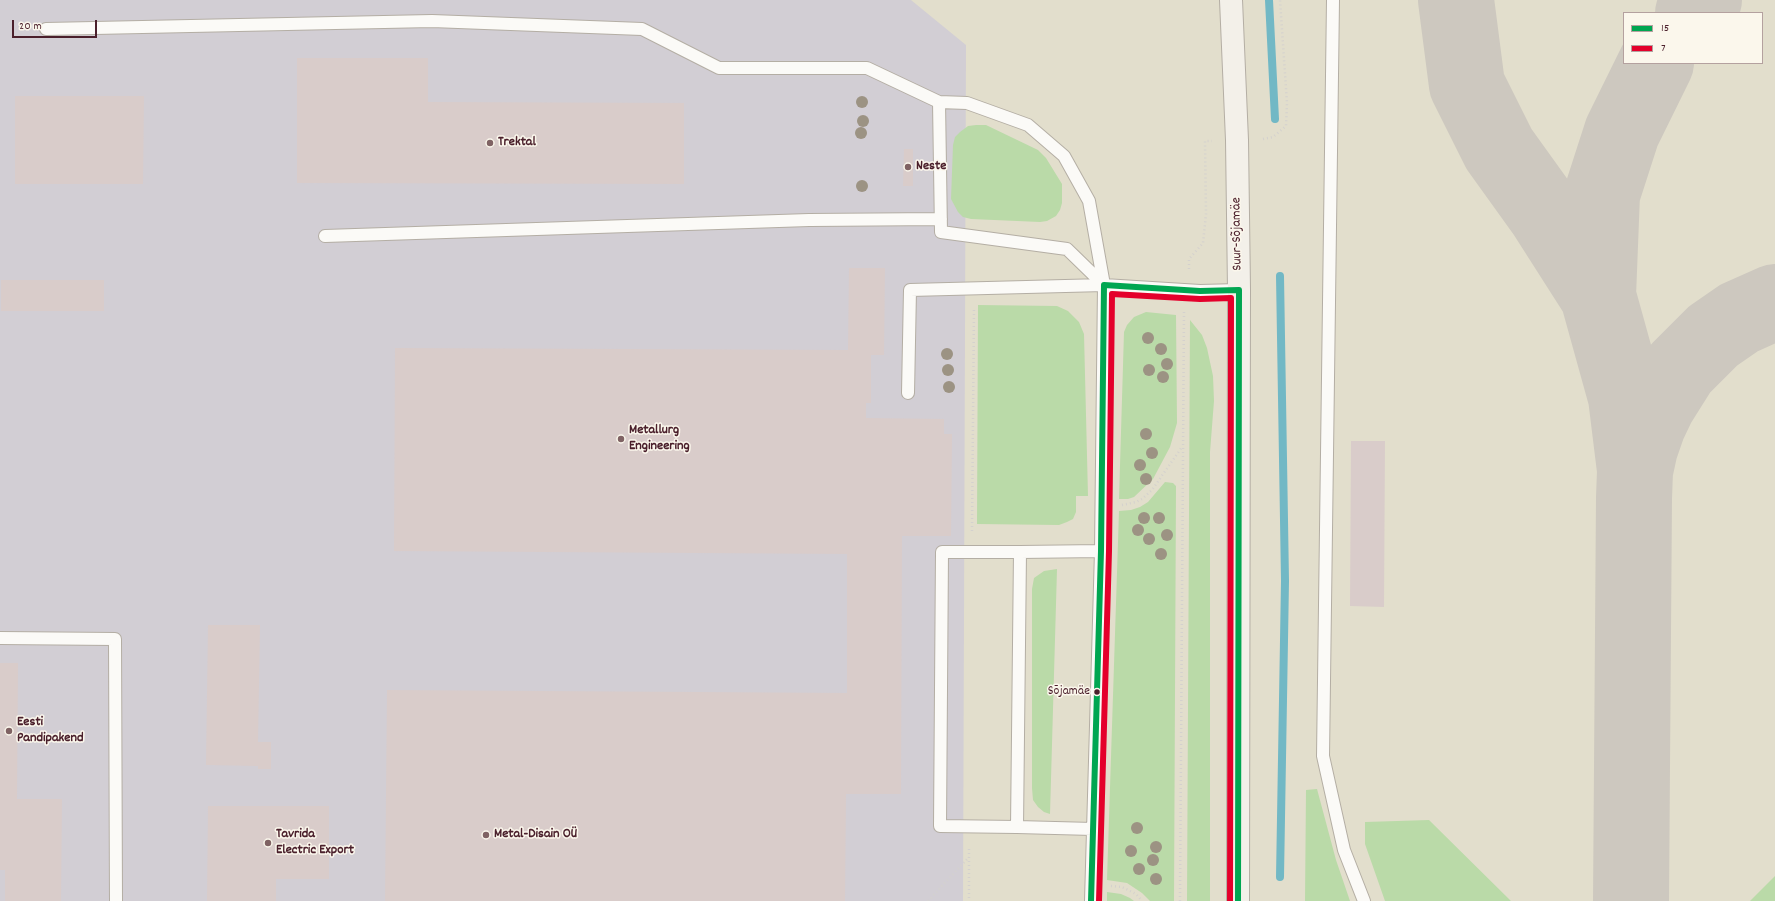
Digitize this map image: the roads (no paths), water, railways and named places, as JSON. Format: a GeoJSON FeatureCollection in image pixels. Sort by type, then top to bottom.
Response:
{"type":"FeatureCollection","features":[{"type":"Feature","properties":{"kind":"main road","name":"Suur-Sõjamäe"},"geometry":{"type":"LineString","coordinates":[[1231,0],[1237,140],[1239,290],[1238,901]]}},
{"type":"Feature","properties":{"kind":"lane"},"geometry":{"type":"LineString","coordinates":[[1333,0],[1323,756],[1344,850],[1364,901]]}},
{"type":"Feature","properties":{"kind":"lane"},"geometry":{"type":"LineString","coordinates":[[46,29],[432,21],[642,29],[719,68],[868,68],[939,102],[967,103],[1028,125],[1064,156],[1089,201],[1104,285],[1102,504],[1091,901]]}},
{"type":"Feature","properties":{"kind":"lane"},"geometry":{"type":"LineString","coordinates":[[939,102],[941,232],[1066,250],[1104,285]]}},
{"type":"Feature","properties":{"kind":"lane"},"geometry":{"type":"LineString","coordinates":[[325,236],[809,220],[941,219]]}},
{"type":"Feature","properties":{"kind":"lane"},"geometry":{"type":"LineString","coordinates":[[908,393],[910,290],[1104,285],[1187,290],[1239,290]]}},
{"type":"Feature","properties":{"kind":"lane"},"geometry":{"type":"LineString","coordinates":[[1093,829],[940,826],[942,552],[1101,551]]}},
{"type":"Feature","properties":{"kind":"lane"},"geometry":{"type":"LineString","coordinates":[[1017,827],[1020,552]]}},
{"type":"Feature","properties":{"kind":"lane"},"geometry":{"type":"LineString","coordinates":[[0,638],[115,638],[116,901]]}},
{"type":"Feature","properties":{"kind":"waterway"},"geometry":{"type":"LineString","coordinates":[[1269,0],[1275,119]]}},
{"type":"Feature","properties":{"kind":"waterway"},"geometry":{"type":"LineString","coordinates":[[1280,276],[1285,581],[1280,877]]}},
{"type":"Feature","properties":{"kind":"place","name":"Trektal"},"geometry":{"type":"Point","coordinates":[490,143]}},
{"type":"Feature","properties":{"kind":"place","name":"Neste"},"geometry":{"type":"Point","coordinates":[908,167]}},
{"type":"Feature","properties":{"kind":"place","name":"Metallurg Engineering"},"geometry":{"type":"Point","coordinates":[621,439]}},
{"type":"Feature","properties":{"kind":"place","name":"Sõjamäe"},"geometry":{"type":"Point","coordinates":[1097,692]}},
{"type":"Feature","properties":{"kind":"place","name":"Eesti Pandipakend"},"geometry":{"type":"Point","coordinates":[9,731]}},
{"type":"Feature","properties":{"kind":"place","name":"Metal-Disain OÜ"},"geometry":{"type":"Point","coordinates":[486,835]}},
{"type":"Feature","properties":{"kind":"place","name":"Tavrida Electric Export"},"geometry":{"type":"Point","coordinates":[268,843]}}]}
